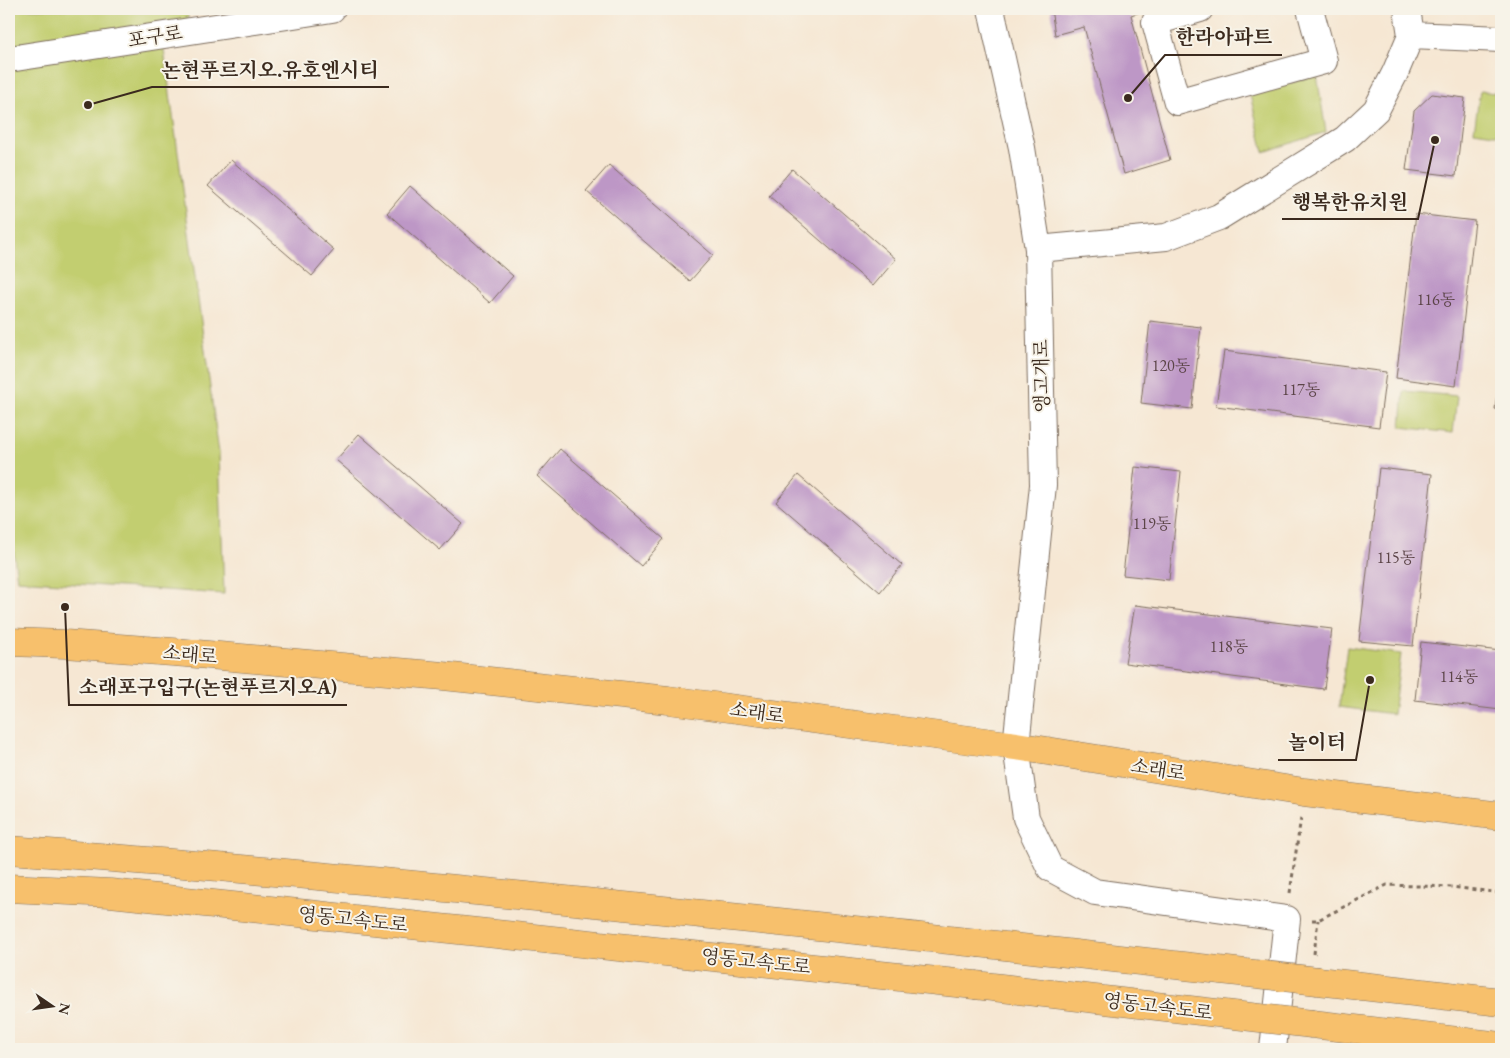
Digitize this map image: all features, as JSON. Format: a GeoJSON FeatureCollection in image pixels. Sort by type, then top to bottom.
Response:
{"type":"FeatureCollection","features":[{"type":"Feature","properties":{"kind":"main road","name":"소래로"},"geometry":{"type":"LineString","coordinates":[[9,642],[177,652],[443,676],[668,700],[1016,746],[1304,792],[1501,816]]}},
{"type":"Feature","properties":{"kind":"main road","name":"영동고속도로"},"geometry":{"type":"LineString","coordinates":[[9,850],[465,889],[978,943],[1501,1002]]}},
{"type":"Feature","properties":{"kind":"main road","name":"영동고속도로"},"geometry":{"type":"LineString","coordinates":[[9,888],[110,893],[975,984],[1501,1046]]}},
{"type":"Feature","properties":{"kind":"street","name":"포구로"},"geometry":{"type":"LineString","coordinates":[[9,59],[332,9]]}},
{"type":"Feature","properties":{"kind":"street","name":"앵고개로"},"geometry":{"type":"LineString","coordinates":[[990,9],[1022,148],[1038,249],[1043,485],[1016,746],[1026,818],[1050,868],[1095,892],[1287,919]]}},
{"type":"Feature","properties":{"kind":"street"},"geometry":{"type":"LineString","coordinates":[[1200,9],[1155,22],[1177,102],[1324,61],[1310,9]]}},
{"type":"Feature","properties":{"kind":"street"},"geometry":{"type":"LineString","coordinates":[[1038,249],[1166,237],[1219,217],[1345,139],[1376,110],[1395,73],[1411,35],[1407,9]]}},
{"type":"Feature","properties":{"kind":"street"},"geometry":{"type":"LineString","coordinates":[[1411,35],[1501,39]]}},
{"type":"Feature","properties":{"kind":"street"},"geometry":{"type":"LineString","coordinates":[[1273,1049],[1287,919]]}},
{"type":"Feature","properties":{"kind":"path"},"geometry":{"type":"LineString","coordinates":[[1287,919],[1304,792]]}},
{"type":"Feature","properties":{"kind":"path"},"geometry":{"type":"LineString","coordinates":[[1318,920],[1386,885],[1452,887],[1501,893]]}},
{"type":"Feature","properties":{"kind":"green space"},"geometry":{"type":"Polygon","coordinates":[[[9,9],[187,9],[190,31],[162,35],[219,453],[224,594],[17,580],[9,513],[9,9]]]}},
{"type":"Feature","properties":{"kind":"green space"},"geometry":{"type":"Polygon","coordinates":[[[1317,75],[1326,132],[1264,152],[1250,95],[1317,75]]]}},
{"type":"Feature","properties":{"kind":"green space"},"geometry":{"type":"Polygon","coordinates":[[[1480,91],[1501,94],[1501,135],[1474,131],[1480,91]]]}},
{"type":"Feature","properties":{"kind":"green space"},"geometry":{"type":"Polygon","coordinates":[[[1404,391],[1457,396],[1453,433],[1401,427],[1404,391]]]}},
{"type":"Feature","properties":{"kind":"green space"},"geometry":{"type":"Polygon","coordinates":[[[1347,647],[1401,654],[1393,714],[1339,707],[1347,647]]]}},
{"type":"Feature","properties":{"kind":"building"},"geometry":{"type":"Polygon","coordinates":[[[1051,9],[1150,9],[1131,15],[1170,160],[1124,174],[1084,27],[1055,35],[1051,9]]]}},
{"type":"Feature","properties":{"kind":"building"},"geometry":{"type":"Polygon","coordinates":[[[1432,94],[1465,98],[1456,176],[1406,170],[1414,111],[1432,94]]]}},
{"type":"Feature","properties":{"kind":"building"},"geometry":{"type":"Polygon","coordinates":[[[231,160],[334,250],[312,276],[208,186],[231,160]]]}},
{"type":"Feature","properties":{"kind":"building"},"geometry":{"type":"Polygon","coordinates":[[[609,165],[713,255],[690,281],[586,191],[609,165]]]}},
{"type":"Feature","properties":{"kind":"building"},"geometry":{"type":"Polygon","coordinates":[[[792,169],[896,259],[873,286],[769,196],[792,169]]]}},
{"type":"Feature","properties":{"kind":"building"},"geometry":{"type":"Polygon","coordinates":[[[410,186],[513,276],[490,303],[387,213],[410,186]]]}},
{"type":"Feature","properties":{"kind":"building"},"geometry":{"type":"Polygon","coordinates":[[[1416,214],[1475,221],[1456,386],[1396,378],[1416,214]]]}},
{"type":"Feature","properties":{"kind":"building"},"geometry":{"type":"Polygon","coordinates":[[[1150,321],[1201,327],[1192,409],[1141,403],[1150,321]]]}},
{"type":"Feature","properties":{"kind":"building"},"geometry":{"type":"Polygon","coordinates":[[[1224,351],[1386,372],[1379,427],[1216,406],[1224,351]]]}},
{"type":"Feature","properties":{"kind":"building"},"geometry":{"type":"Polygon","coordinates":[[[1499,377],[1501,378],[1501,410],[1495,409],[1499,377]]]}},
{"type":"Feature","properties":{"kind":"building"},"geometry":{"type":"Polygon","coordinates":[[[359,434],[463,524],[440,550],[336,460],[359,434]]]}},
{"type":"Feature","properties":{"kind":"building"},"geometry":{"type":"Polygon","coordinates":[[[560,449],[664,539],[641,566],[537,476],[560,449]]]}},
{"type":"Feature","properties":{"kind":"building"},"geometry":{"type":"Polygon","coordinates":[[[1135,467],[1181,472],[1169,580],[1123,575],[1135,467]]]}},
{"type":"Feature","properties":{"kind":"building"},"geometry":{"type":"Polygon","coordinates":[[[1379,468],[1432,474],[1413,646],[1359,641],[1379,468]]]}},
{"type":"Feature","properties":{"kind":"building"},"geometry":{"type":"Polygon","coordinates":[[[798,475],[902,565],[880,592],[776,502],[798,475]]]}},
{"type":"Feature","properties":{"kind":"building"},"geometry":{"type":"Polygon","coordinates":[[[1135,605],[1332,629],[1324,689],[1125,663],[1135,605]]]}},
{"type":"Feature","properties":{"kind":"building"},"geometry":{"type":"Polygon","coordinates":[[[1421,642],[1501,651],[1501,710],[1415,700],[1421,642]]]}},
{"type":"Feature","properties":{"kind":"place","name":"한라아파트"},"geometry":{"type":"Point","coordinates":[1128,98]}},
{"type":"Feature","properties":{"kind":"place","name":"논현푸르지오.유호엔시티"},"geometry":{"type":"Point","coordinates":[88,105]}},
{"type":"Feature","properties":{"kind":"place","name":"행복한유치원"},"geometry":{"type":"Point","coordinates":[1435,140]}},
{"type":"Feature","properties":{"kind":"place","name":"소래포구입구(논현푸르지오A)"},"geometry":{"type":"Point","coordinates":[65,607]}},
{"type":"Feature","properties":{"kind":"place","name":"놀이터"},"geometry":{"type":"Point","coordinates":[1370,680]}}]}
